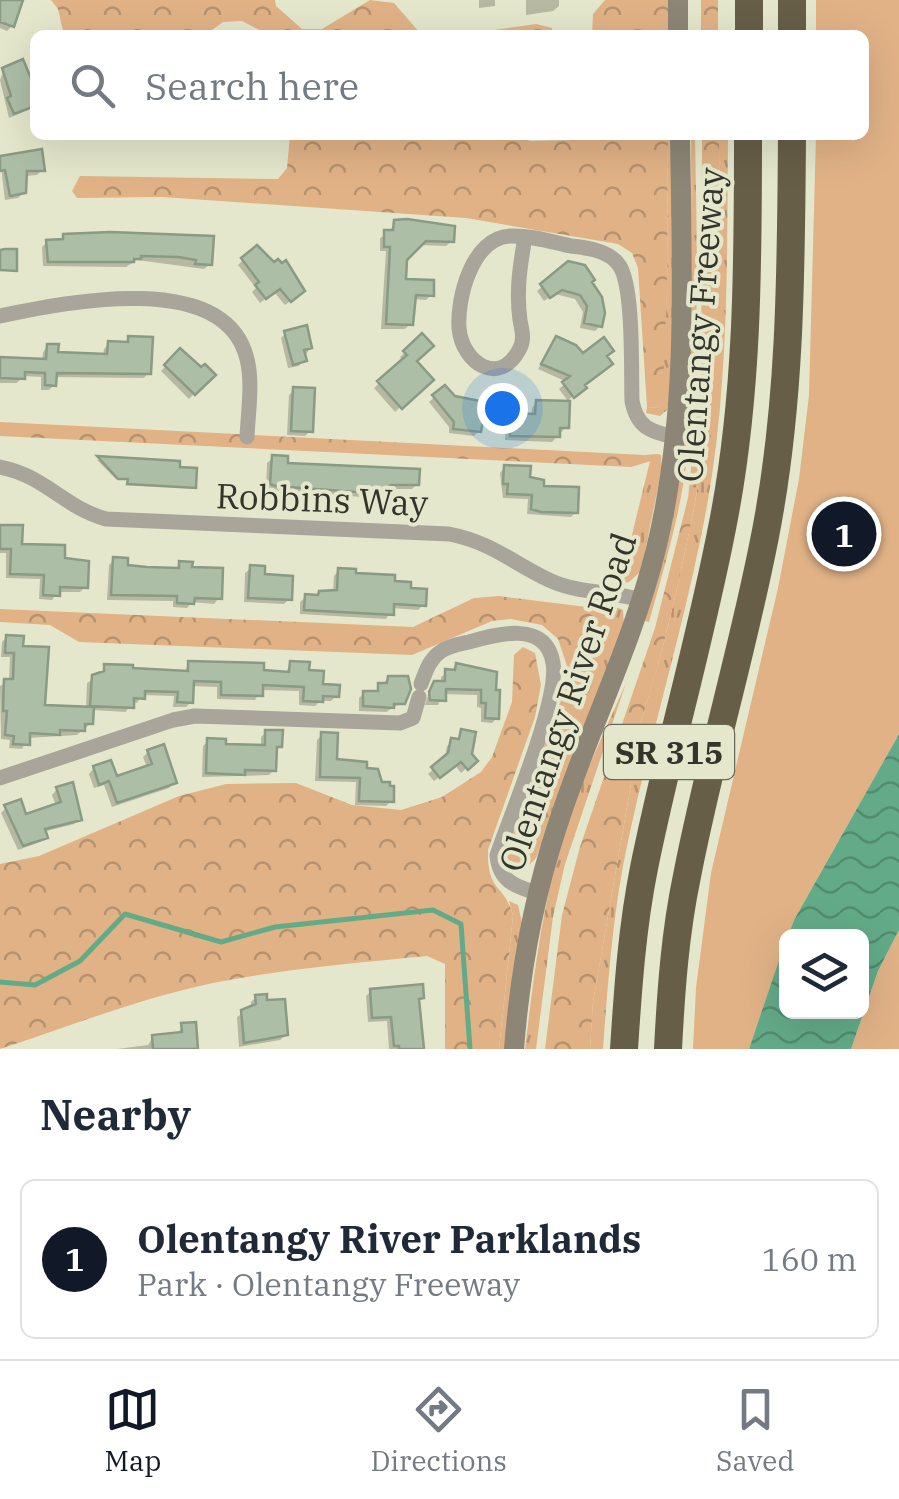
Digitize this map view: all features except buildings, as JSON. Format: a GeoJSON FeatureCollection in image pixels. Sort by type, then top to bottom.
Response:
{"type":"FeatureCollection","features":[{"type":"Feature","properties":{"kind":"highway"},"geometry":{"type":"LineString","coordinates":[[749,0],[749,30]]}},
{"type":"Feature","properties":{"kind":"highway"},"geometry":{"type":"LineString","coordinates":[[792,0],[792,30]]}},
{"type":"Feature","properties":{"kind":"highway","name":"Olentangy Freeway"},"geometry":{"type":"LineString","coordinates":[[624,1049],[629,964],[643,872],[722,527],[739,416],[747,283],[748,140]]}},
{"type":"Feature","properties":{"kind":"highway","name":"SR 315"},"geometry":{"type":"LineString","coordinates":[[668,1049],[672,969],[686,880],[765,535],[782,420],[790,284],[792,140]]}},
{"type":"Feature","properties":{"kind":"main road"},"geometry":{"type":"LineString","coordinates":[[678,0],[678,30]]}},
{"type":"Feature","properties":{"kind":"main road","name":"Olentangy River Road"},"geometry":{"type":"LineString","coordinates":[[514,1049],[536,893],[558,823],[623,657],[656,546],[675,436],[682,319],[680,140]]}},
{"type":"Feature","properties":{"kind":"street"},"geometry":{"type":"LineString","coordinates":[[525,237],[516,297],[522,343],[507,364],[494,368],[469,359],[461,341],[461,298],[491,243],[510,236],[525,237],[608,255],[617,262],[627,293],[634,410],[651,432],[675,436]]}},
{"type":"Feature","properties":{"kind":"street"},"geometry":{"type":"LineString","coordinates":[[0,316],[86,300],[147,298],[176,303],[216,318],[241,342],[248,361],[248,437]]}},
{"type":"Feature","properties":{"kind":"street","name":"Robbins Way"},"geometry":{"type":"LineString","coordinates":[[0,467],[44,482],[86,513],[106,519],[449,534],[472,538],[500,550],[550,580],[572,588],[642,600]]}},
{"type":"Feature","properties":{"kind":"street"},"geometry":{"type":"LineString","coordinates":[[0,778],[195,716],[400,724],[413,718],[428,663],[443,649],[504,633],[526,634],[545,646],[551,655],[552,689],[517,807],[496,855],[504,878],[513,886],[536,893]]}},
{"type":"Feature","properties":{"kind":"green space"},"geometry":{"type":"Polygon","coordinates":[[[51,0],[275,0],[276,6],[302,29],[322,29],[370,0],[394,3],[417,30],[259,30],[242,21],[223,22],[212,30],[63,30],[58,9],[51,0]]]}},
{"type":"Feature","properties":{"kind":"green space"},"geometry":{"type":"Polygon","coordinates":[[[605,0],[669,0],[668,30],[592,30],[593,14],[605,0]]]}},
{"type":"Feature","properties":{"kind":"green space"},"geometry":{"type":"Polygon","coordinates":[[[701,0],[718,0],[718,30],[701,30],[701,0]]]}},
{"type":"Feature","properties":{"kind":"green space"},"geometry":{"type":"Polygon","coordinates":[[[816,0],[899,0],[899,734],[791,929],[779,929],[779,963],[749,1049],[693,1049],[696,988],[711,873],[778,588],[799,479],[809,395],[816,140],[869,140],[869,30],[816,30],[816,0]]]}},
{"type":"Feature","properties":{"kind":"green space"},"geometry":{"type":"Polygon","coordinates":[[[536,24],[552,28],[552,30],[494,30],[536,24]]]}},
{"type":"Feature","properties":{"kind":"green space"},"geometry":{"type":"Polygon","coordinates":[[[290,140],[668,140],[667,294],[659,408],[647,407],[638,268],[632,253],[618,244],[466,218],[162,197],[77,198],[72,191],[80,176],[278,179],[287,168],[290,140]]]}},
{"type":"Feature","properties":{"kind":"green space"},"geometry":{"type":"Polygon","coordinates":[[[668,140],[676,140],[671,384],[667,410],[660,416],[646,413],[647,407],[659,408],[667,294],[668,140]]]}},
{"type":"Feature","properties":{"kind":"green space"},"geometry":{"type":"Polygon","coordinates":[[[691,140],[695,140],[697,264],[689,437],[681,498],[649,622],[645,621],[692,315],[691,140]]]}},
{"type":"Feature","properties":{"kind":"green space"},"geometry":{"type":"Polygon","coordinates":[[[702,140],[719,140],[712,379],[691,523],[635,748],[593,1002],[590,1049],[545,1049],[562,915],[580,847],[655,628],[688,498],[701,372],[702,140]]]}},
{"type":"Feature","properties":{"kind":"green space"},"geometry":{"type":"Polygon","coordinates":[[[719,140],[728,140],[723,368],[714,460],[689,591],[622,871],[603,1049],[590,1049],[593,1002],[635,748],[670,618],[700,475],[712,379],[719,140]]]}},
{"type":"Feature","properties":{"kind":"green space"},"geometry":{"type":"Polygon","coordinates":[[[0,422],[644,455],[651,461],[631,467],[0,436],[0,422]]]}},
{"type":"Feature","properties":{"kind":"green space"},"geometry":{"type":"Polygon","coordinates":[[[658,454],[662,468],[641,571],[629,582],[620,584],[650,461],[644,455],[658,454]]]}},
{"type":"Feature","properties":{"kind":"green space"},"geometry":{"type":"Polygon","coordinates":[[[499,596],[595,608],[611,616],[590,677],[578,685],[570,675],[558,639],[542,625],[511,619],[492,621],[412,655],[79,642],[50,625],[0,622],[0,609],[413,627],[474,598],[499,596]]]}},
{"type":"Feature","properties":{"kind":"green space"},"geometry":{"type":"Polygon","coordinates":[[[614,606],[623,610],[624,625],[536,858],[529,865],[515,868],[508,865],[505,855],[570,675],[578,685],[614,606]]]}},
{"type":"Feature","properties":{"kind":"green space"},"geometry":{"type":"Polygon","coordinates":[[[523,647],[535,653],[541,685],[535,717],[488,850],[493,882],[506,898],[513,916],[499,1049],[445,1049],[445,964],[427,956],[213,983],[132,1004],[0,1049],[0,864],[39,856],[179,796],[226,784],[296,783],[352,805],[401,810],[442,797],[481,772],[492,757],[512,702],[514,655],[523,647]]]}},
{"type":"Feature","properties":{"kind":"green space"},"geometry":{"type":"Polygon","coordinates":[[[626,683],[565,864],[553,917],[536,1049],[525,1049],[542,924],[565,828],[626,683]]]}},
{"type":"Feature","properties":{"kind":"green space"},"geometry":{"type":"Polygon","coordinates":[[[509,901],[518,905],[523,927],[507,1049],[499,1049],[513,916],[509,901]]]}},
{"type":"Feature","properties":{"kind":"green space"},"geometry":{"type":"Polygon","coordinates":[[[899,930],[899,1049],[851,1049],[861,1019],[869,1019],[869,997],[899,930]]]}},
{"type":"Feature","properties":{"kind":"water"},"geometry":{"type":"Polygon","coordinates":[[[899,734],[899,930],[869,997],[869,929],[791,929],[899,734]]]}},
{"type":"Feature","properties":{"kind":"water"},"geometry":{"type":"Polygon","coordinates":[[[779,961],[779,1019],[861,1019],[851,1049],[749,1049],[779,961]]]}},
{"type":"Feature","properties":{"kind":"waterway"},"geometry":{"type":"LineString","coordinates":[[0,982],[35,985],[80,961],[125,914],[221,942],[275,927],[433,910],[461,924],[470,1049]]}},
{"type":"Feature","properties":{"kind":"place","name":"Olentangy River Parklands"},"geometry":{"type":"Point","coordinates":[844,534]}}]}
